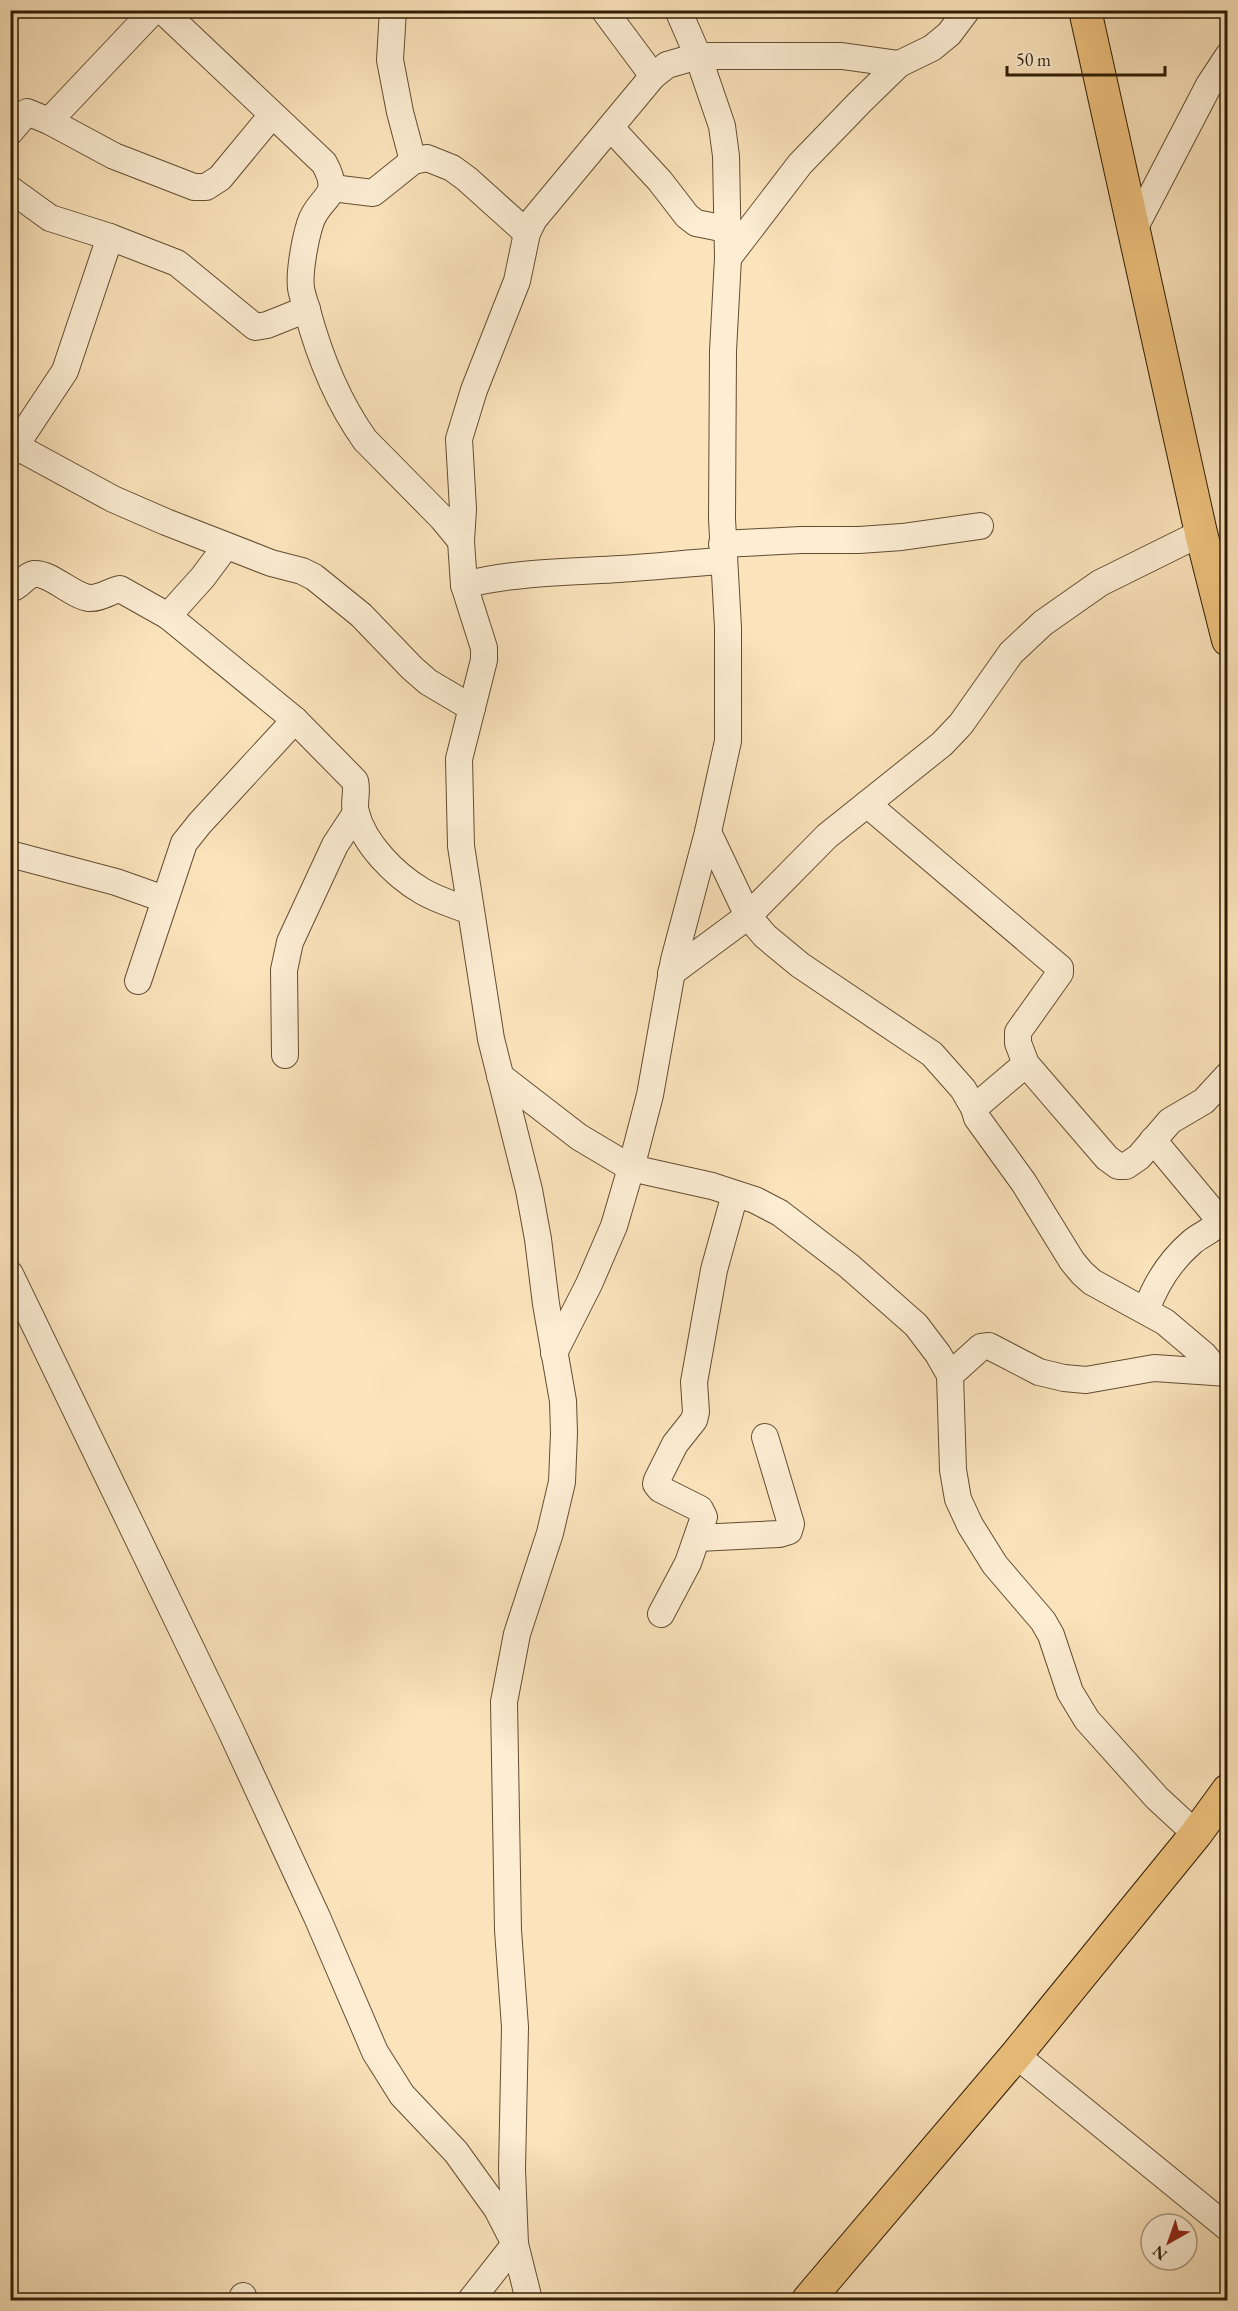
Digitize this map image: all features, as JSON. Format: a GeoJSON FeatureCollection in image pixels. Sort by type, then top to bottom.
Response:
{"type":"FeatureCollection","features":[{"type":"Feature","properties":{"kind":"main road"},"geometry":{"type":"LineString","coordinates":[[1085,10],[1227,640]]}},
{"type":"Feature","properties":{"kind":"main road"},"geometry":{"type":"LineString","coordinates":[[808,2301],[1016,2055],[1196,1834],[1227,1790]]}},
{"type":"Feature","properties":{"kind":"street"},"geometry":{"type":"LineString","coordinates":[[49,121],[154,10]]}},
{"type":"Feature","properties":{"kind":"street"},"geometry":{"type":"LineString","coordinates":[[162,10],[324,163],[331,177],[332,188],[310,224],[301,287],[314,338],[334,384],[365,440],[442,518],[461,541]]}},
{"type":"Feature","properties":{"kind":"street"},"geometry":{"type":"LineString","coordinates":[[393,10],[390,60],[413,161]]}},
{"type":"Feature","properties":{"kind":"street"},"geometry":{"type":"LineString","coordinates":[[604,10],[653,76]]}},
{"type":"Feature","properties":{"kind":"street"},"geometry":{"type":"LineString","coordinates":[[554,1353],[589,1284],[614,1226],[631,1168],[650,1095],[671,974],[708,832],[728,741],[728,628],[722,552],[723,351],[728,258],[726,156],[722,126],[698,56],[678,10]]}},
{"type":"Feature","properties":{"kind":"street"},"geometry":{"type":"LineString","coordinates":[[728,258],[800,164],[899,64],[932,48],[949,34],[967,10]]}},
{"type":"Feature","properties":{"kind":"street"},"geometry":{"type":"LineString","coordinates":[[529,2301],[515,2244],[512,2169],[515,2027],[508,1930],[504,1702],[517,1634],[550,1533],[562,1482],[563,1401],[529,1190],[482,994],[461,846],[459,759],[484,660],[484,648],[464,585],[459,439],[474,390],[517,281],[527,233],[534,219],[653,76],[666,65],[698,56],[842,56],[899,64]]}},
{"type":"Feature","properties":{"kind":"street"},"geometry":{"type":"LineString","coordinates":[[1134,229],[1209,85],[1227,56]]}},
{"type":"Feature","properties":{"kind":"street"},"geometry":{"type":"LineString","coordinates":[[10,132],[27,112],[49,121],[114,156],[194,187],[206,187],[220,178],[272,115]]}},
{"type":"Feature","properties":{"kind":"street"},"geometry":{"type":"LineString","coordinates":[[611,128],[660,181],[687,216],[696,223],[726,228]]}},
{"type":"Feature","properties":{"kind":"street"},"geometry":{"type":"LineString","coordinates":[[332,188],[373,193],[413,161],[427,158],[452,168],[527,233]]}},
{"type":"Feature","properties":{"kind":"street"},"geometry":{"type":"LineString","coordinates":[[10,189],[50,218],[110,237],[177,263],[255,327],[267,325],[307,309]]}},
{"type":"Feature","properties":{"kind":"street"},"geometry":{"type":"LineString","coordinates":[[110,237],[65,371],[12,447],[113,498],[226,546],[314,577],[361,615],[428,682],[472,708]]}},
{"type":"Feature","properties":{"kind":"street"},"geometry":{"type":"LineString","coordinates":[[464,585],[491,578],[540,572],[619,569],[722,552],[902,537],[980,526]]}},
{"type":"Feature","properties":{"kind":"street"},"geometry":{"type":"LineString","coordinates":[[671,974],[748,916],[827,836],[942,744],[961,724],[1011,653],[1043,623],[1100,583],[1201,532]]}},
{"type":"Feature","properties":{"kind":"street"},"geometry":{"type":"LineString","coordinates":[[168,616],[203,577],[226,546]]}},
{"type":"Feature","properties":{"kind":"street"},"geometry":{"type":"LineString","coordinates":[[10,589],[16,588],[34,574],[43,576],[87,598],[96,598],[120,589],[168,616],[295,720],[355,781],[356,813],[363,830],[378,852],[404,879],[424,892],[470,911]]}},
{"type":"Feature","properties":{"kind":"street"},"geometry":{"type":"LineString","coordinates":[[138,981],[184,843],[295,720]]}},
{"type":"Feature","properties":{"kind":"street"},"geometry":{"type":"LineString","coordinates":[[867,804],[1060,968],[1060,973],[1018,1032],[1018,1043],[1026,1064],[1107,1158],[1118,1166],[1126,1166],[1139,1157],[1170,1121],[1204,1101],[1227,1075]]}},
{"type":"Feature","properties":{"kind":"street"},"geometry":{"type":"LineString","coordinates":[[285,1055],[284,970],[290,942],[335,845],[356,813]]}},
{"type":"Feature","properties":{"kind":"street"},"geometry":{"type":"LineString","coordinates":[[708,832],[748,916],[765,936],[800,965],[932,1054],[963,1089],[977,1118],[1024,1183],[1072,1261],[1092,1282],[1146,1311],[1186,1338],[1223,1372]]}},
{"type":"Feature","properties":{"kind":"street"},"geometry":{"type":"LineString","coordinates":[[10,854],[116,882],[165,899]]}},
{"type":"Feature","properties":{"kind":"street"},"geometry":{"type":"LineString","coordinates":[[974,1108],[1026,1064]]}},
{"type":"Feature","properties":{"kind":"street"},"geometry":{"type":"LineString","coordinates":[[501,1076],[579,1137],[631,1168],[755,1200],[780,1213],[885,1296],[916,1325],[938,1354],[950,1375],[953,1470],[958,1499],[970,1525],[995,1565],[1043,1621],[1051,1635],[1070,1692],[1087,1720],[1150,1790],[1196,1834]]}},
{"type":"Feature","properties":{"kind":"street"},"geometry":{"type":"LineString","coordinates":[[1146,1311],[1155,1287],[1179,1255],[1191,1242],[1218,1223],[1218,1218],[1153,1140]]}},
{"type":"Feature","properties":{"kind":"street"},"geometry":{"type":"LineString","coordinates":[[661,1614],[688,1563],[704,1517],[700,1509],[660,1489],[656,1484],[675,1443],[694,1420],[696,1412],[694,1382],[714,1270],[735,1194]]}},
{"type":"Feature","properties":{"kind":"street"},"geometry":{"type":"LineString","coordinates":[[10,1274],[230,1729],[317,1917],[375,2052],[402,2094],[456,2152],[497,2209],[515,2244]]}},
{"type":"Feature","properties":{"kind":"street"},"geometry":{"type":"LineString","coordinates":[[950,1375],[981,1347],[989,1346],[1039,1372],[1064,1378],[1086,1380],[1154,1368],[1223,1372]]}},
{"type":"Feature","properties":{"kind":"street"},"geometry":{"type":"LineString","coordinates":[[698,1538],[779,1534],[789,1531],[791,1524],[765,1437]]}},
{"type":"Feature","properties":{"kind":"street"},"geometry":{"type":"LineString","coordinates":[[1016,2055],[1227,2228]]}},
{"type":"Feature","properties":{"kind":"street"},"geometry":{"type":"LineString","coordinates":[[471,2301],[515,2244]]}}]}
